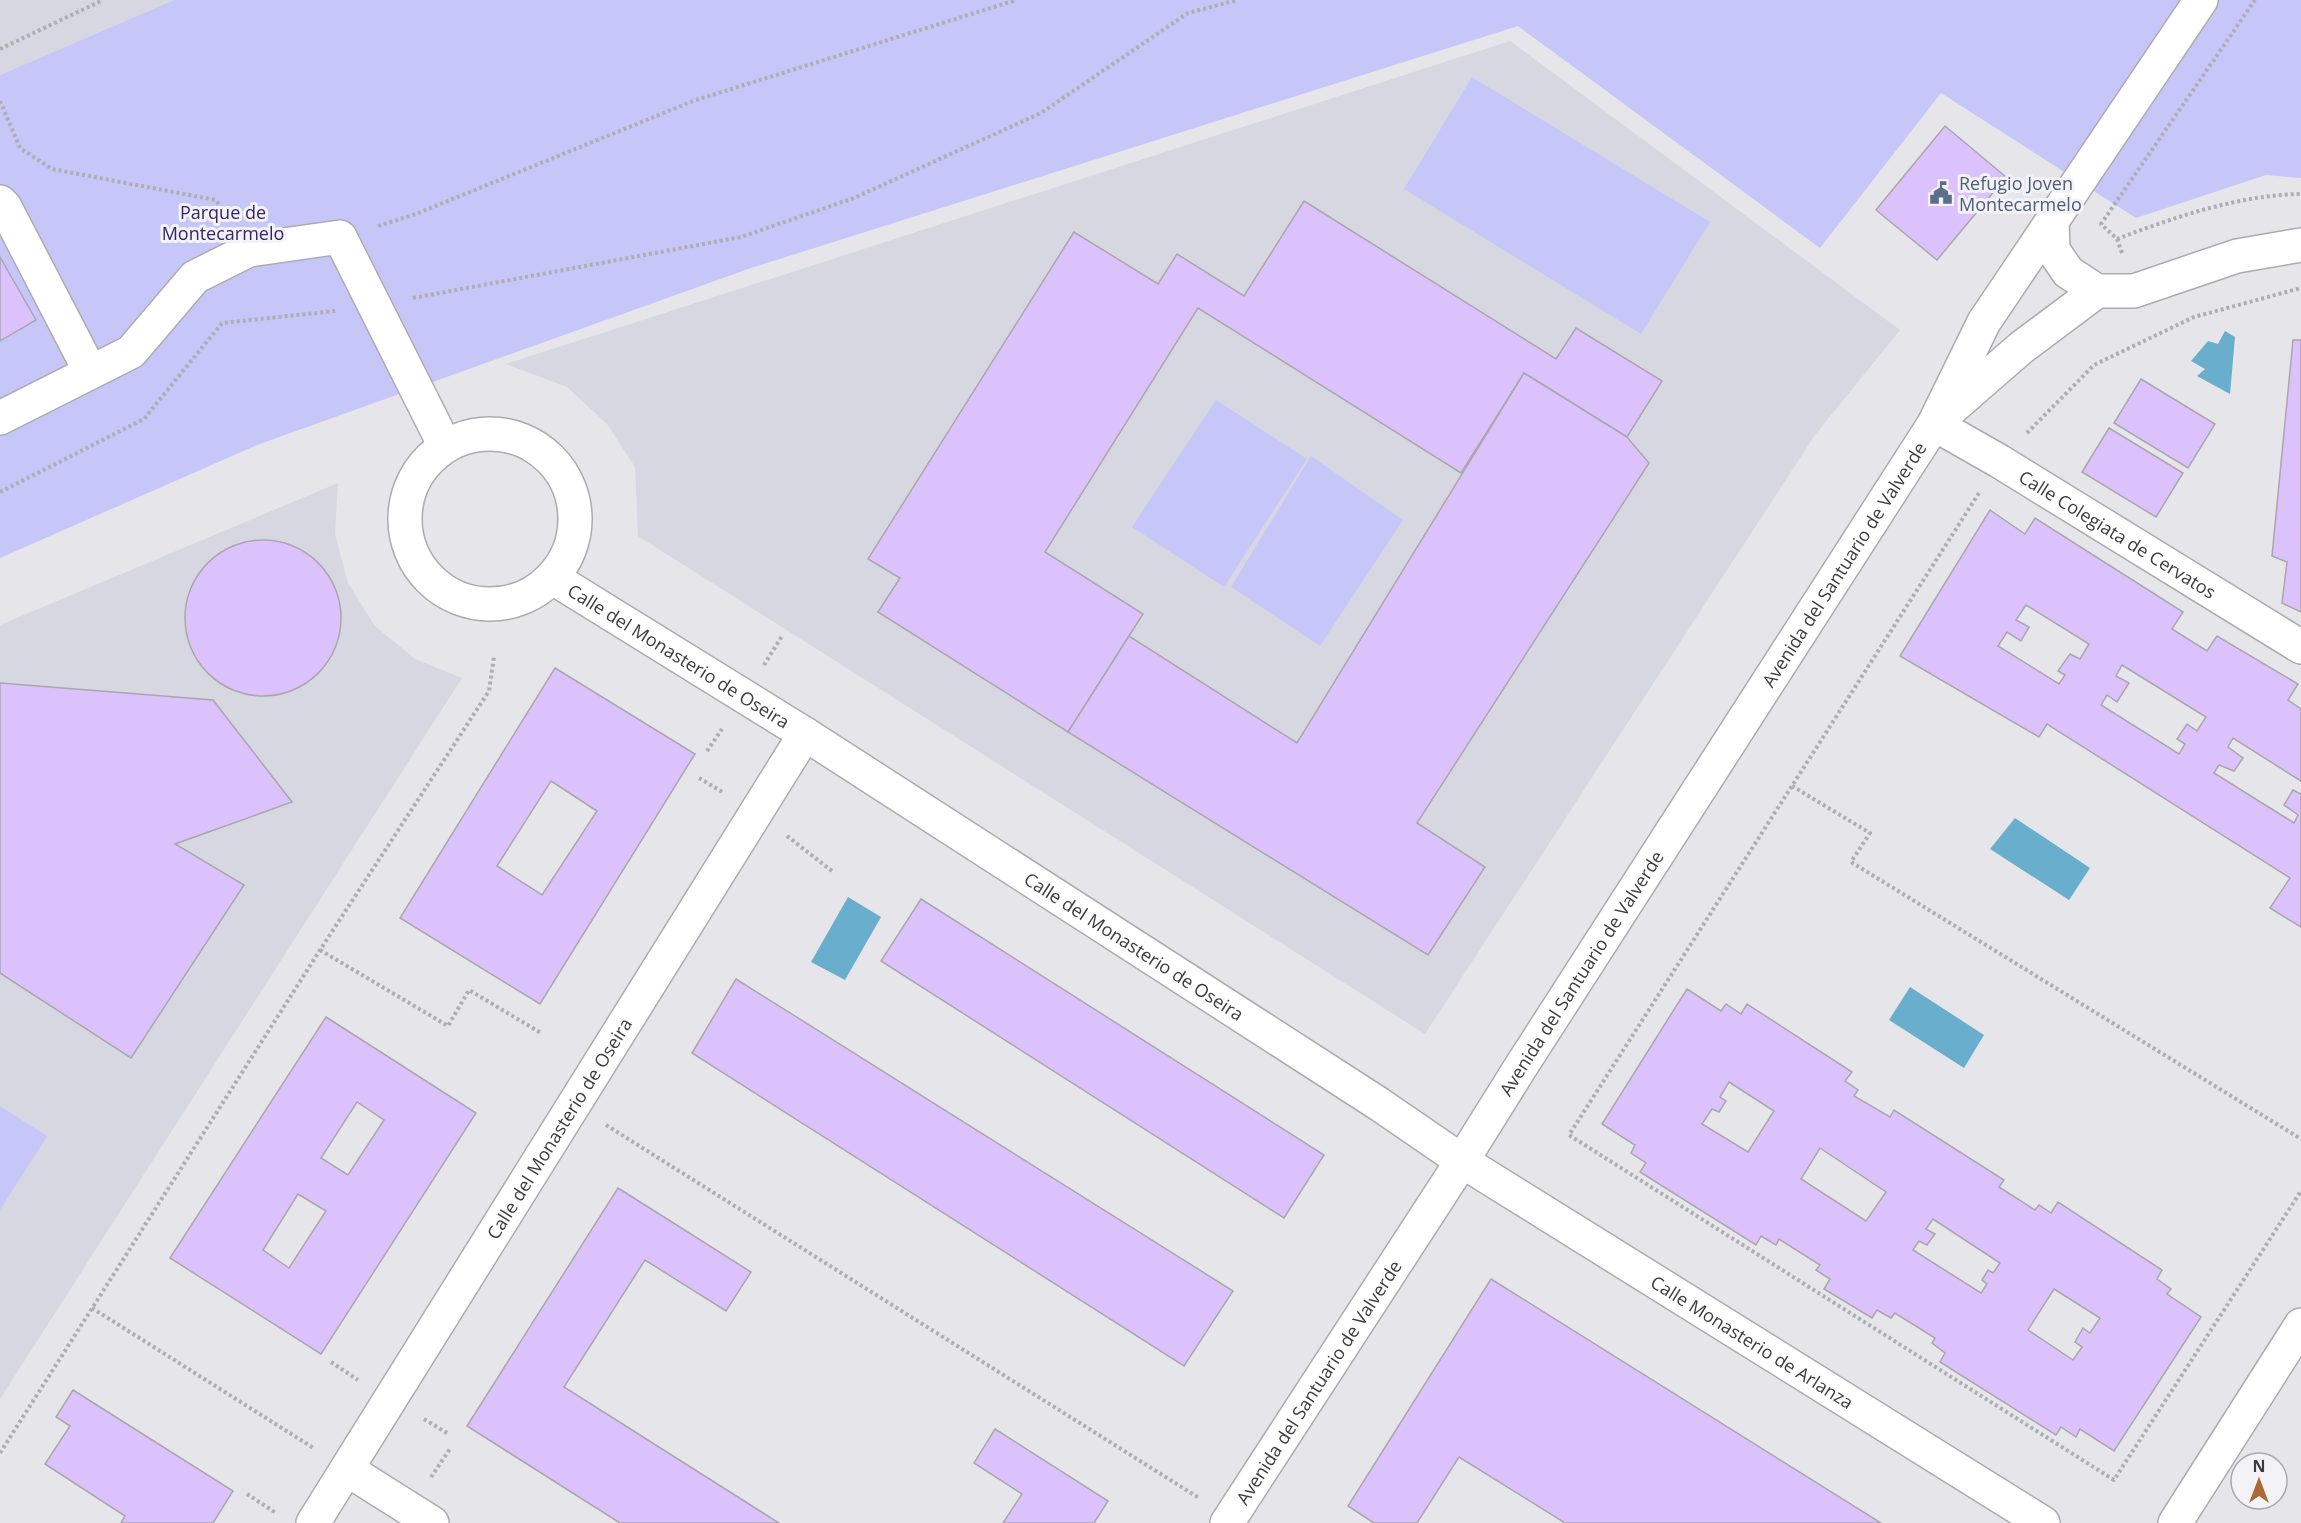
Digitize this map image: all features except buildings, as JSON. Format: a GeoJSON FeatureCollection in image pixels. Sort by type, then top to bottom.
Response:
{"type":"FeatureCollection","features":[{"type":"Feature","properties":{"kind":"street","name":"Avenida del Santuario de Valverde"},"geometry":{"type":"LineString","coordinates":[[1228,1520],[1462,1161],[1934,424],[1984,322],[2201,0]]}},
{"type":"Feature","properties":{"kind":"street"},"geometry":{"type":"LineString","coordinates":[[0,202],[5,207],[90,371]]}},
{"type":"Feature","properties":{"kind":"street"},"geometry":{"type":"LineString","coordinates":[[2052,221],[2053,250],[2068,272],[2097,291],[2134,291],[2237,256],[2301,245]]}},
{"type":"Feature","properties":{"kind":"street"},"geometry":{"type":"LineString","coordinates":[[0,418],[131,352],[195,277],[249,250],[340,237],[445,446]]}},
{"type":"Feature","properties":{"kind":"street","name":"Avenida del Santuario de Valverde"},"geometry":{"type":"LineString","coordinates":[[1934,424],[2022,347],[2097,291]]}},
{"type":"Feature","properties":{"kind":"street","name":"Calle Colegiata de Cervatos"},"geometry":{"type":"LineString","coordinates":[[1934,424],[2000,461],[2301,647]]}},
{"type":"Feature","properties":{"kind":"street"},"geometry":{"type":"LineString","coordinates":[[498,434],[525,441],[548,456],[565,477],[575,503],[576,530],[568,556],[553,578],[530,597],[472,605],[445,594],[422,574],[408,549],[404,520],[408,490],[423,465],[445,446],[471,436],[498,434]]}},
{"type":"Feature","properties":{"kind":"street","name":"Calle del Monasterio de Oseira"},"geometry":{"type":"LineString","coordinates":[[553,578],[805,734],[1369,1098],[1462,1161]]}},
{"type":"Feature","properties":{"kind":"street","name":"Calle del Monasterio de Oseira"},"geometry":{"type":"LineString","coordinates":[[298,1520],[348,1470],[805,734]]}},
{"type":"Feature","properties":{"kind":"street","name":"Calle Monasterio de Arlanza"},"geometry":{"type":"LineString","coordinates":[[1462,1161],[2043,1523]]}},
{"type":"Feature","properties":{"kind":"street"},"geometry":{"type":"LineString","coordinates":[[2175,1523],[2301,1325]]}},
{"type":"Feature","properties":{"kind":"street"},"geometry":{"type":"LineString","coordinates":[[348,1470],[432,1523]]}},
{"type":"Feature","properties":{"kind":"path"},"geometry":{"type":"LineString","coordinates":[[0,49],[103,0]]}},
{"type":"Feature","properties":{"kind":"path"},"geometry":{"type":"LineString","coordinates":[[340,237],[416,214],[693,101],[1016,0]]}},
{"type":"Feature","properties":{"kind":"path"},"geometry":{"type":"LineString","coordinates":[[0,492],[144,419],[222,323],[375,305],[741,237],[854,198],[1041,113],[1188,14],[1237,0]]}},
{"type":"Feature","properties":{"kind":"path"},"geometry":{"type":"LineString","coordinates":[[2255,0],[2101,224],[2117,239],[2179,216],[2279,194],[2301,194]]}},
{"type":"Feature","properties":{"kind":"path"},"geometry":{"type":"LineString","coordinates":[[0,101],[20,148],[52,169],[216,200]]}},
{"type":"Feature","properties":{"kind":"path"},"geometry":{"type":"LineString","coordinates":[[2301,288],[2194,317],[2094,365],[2000,461],[1569,1135],[2114,1480],[2301,1191]]}},
{"type":"Feature","properties":{"kind":"path"},"geometry":{"type":"LineString","coordinates":[[0,1453],[320,950],[489,691],[494,657]]}},
{"type":"Feature","properties":{"kind":"path"},"geometry":{"type":"LineString","coordinates":[[1792,785],[1870,833],[1851,862],[2301,1139]]}},
{"type":"Feature","properties":{"kind":"path"},"geometry":{"type":"LineString","coordinates":[[320,950],[448,1026],[470,990],[541,1033]]}},
{"type":"Feature","properties":{"kind":"path"},"geometry":{"type":"LineString","coordinates":[[574,1105],[1228,1520]]}},
{"type":"Feature","properties":{"kind":"path"},"geometry":{"type":"LineString","coordinates":[[92,1308],[348,1470]]}},
{"type":"Feature","properties":{"kind":"path"},"geometry":{"type":"LineString","coordinates":[[247,1494],[298,1520]]}},
{"type":"Feature","properties":{"kind":"shaded area"},"geometry":{"type":"Polygon","coordinates":[[[0,0],[174,0],[0,75],[0,0]]]}},
{"type":"Feature","properties":{"kind":"shaded area"},"geometry":{"type":"Polygon","coordinates":[[[1510,41],[1900,330],[1815,435],[1425,1034],[638,536],[635,467],[607,424],[567,387],[506,364],[1510,41]]]}},
{"type":"Feature","properties":{"kind":"shaded area"},"geometry":{"type":"Polygon","coordinates":[[[2225,331],[2235,337],[2230,394],[2197,376],[2205,369],[2191,361],[2208,341],[2218,344],[2225,331]]]}},
{"type":"Feature","properties":{"kind":"shaded area"},"geometry":{"type":"Polygon","coordinates":[[[338,483],[335,534],[348,583],[375,626],[415,659],[462,678],[0,1399],[0,625],[338,483]]]}},
{"type":"Feature","properties":{"kind":"shaded area"},"geometry":{"type":"Polygon","coordinates":[[[2015,818],[2090,868],[2069,900],[1990,849],[2015,818]]]}},
{"type":"Feature","properties":{"kind":"shaded area"},"geometry":{"type":"Polygon","coordinates":[[[848,897],[881,917],[845,980],[811,962],[848,897]]]}},
{"type":"Feature","properties":{"kind":"shaded area"},"geometry":{"type":"Polygon","coordinates":[[[1910,987],[1984,1035],[1964,1068],[1889,1020],[1910,987]]]}},
{"type":"Feature","properties":{"kind":"green space","name":"Parque de Montecarmelo"},"geometry":{"type":"Polygon","coordinates":[[[174,0],[2301,0],[2301,178],[2266,175],[2136,218],[1941,93],[1820,248],[1518,26],[751,268],[257,445],[0,558],[0,75],[174,0]]]}},
{"type":"Feature","properties":{"kind":"green space"},"geometry":{"type":"Polygon","coordinates":[[[1472,77],[1710,222],[1641,334],[1404,189],[1472,77]]]}},
{"type":"Feature","properties":{"kind":"green space"},"geometry":{"type":"Polygon","coordinates":[[[1216,400],[1307,459],[1224,587],[1132,527],[1216,400]]]}},
{"type":"Feature","properties":{"kind":"green space"},"geometry":{"type":"Polygon","coordinates":[[[1311,456],[1403,520],[1320,646],[1231,587],[1311,456]]]}},
{"type":"Feature","properties":{"kind":"green space"},"geometry":{"type":"Polygon","coordinates":[[[0,1106],[47,1136],[0,1210],[0,1106]]]}},
{"type":"Feature","properties":{"kind":"place","name":"Refugio Joven Montecarmelo"},"geometry":{"type":"Point","coordinates":[1941,193]}}]}
